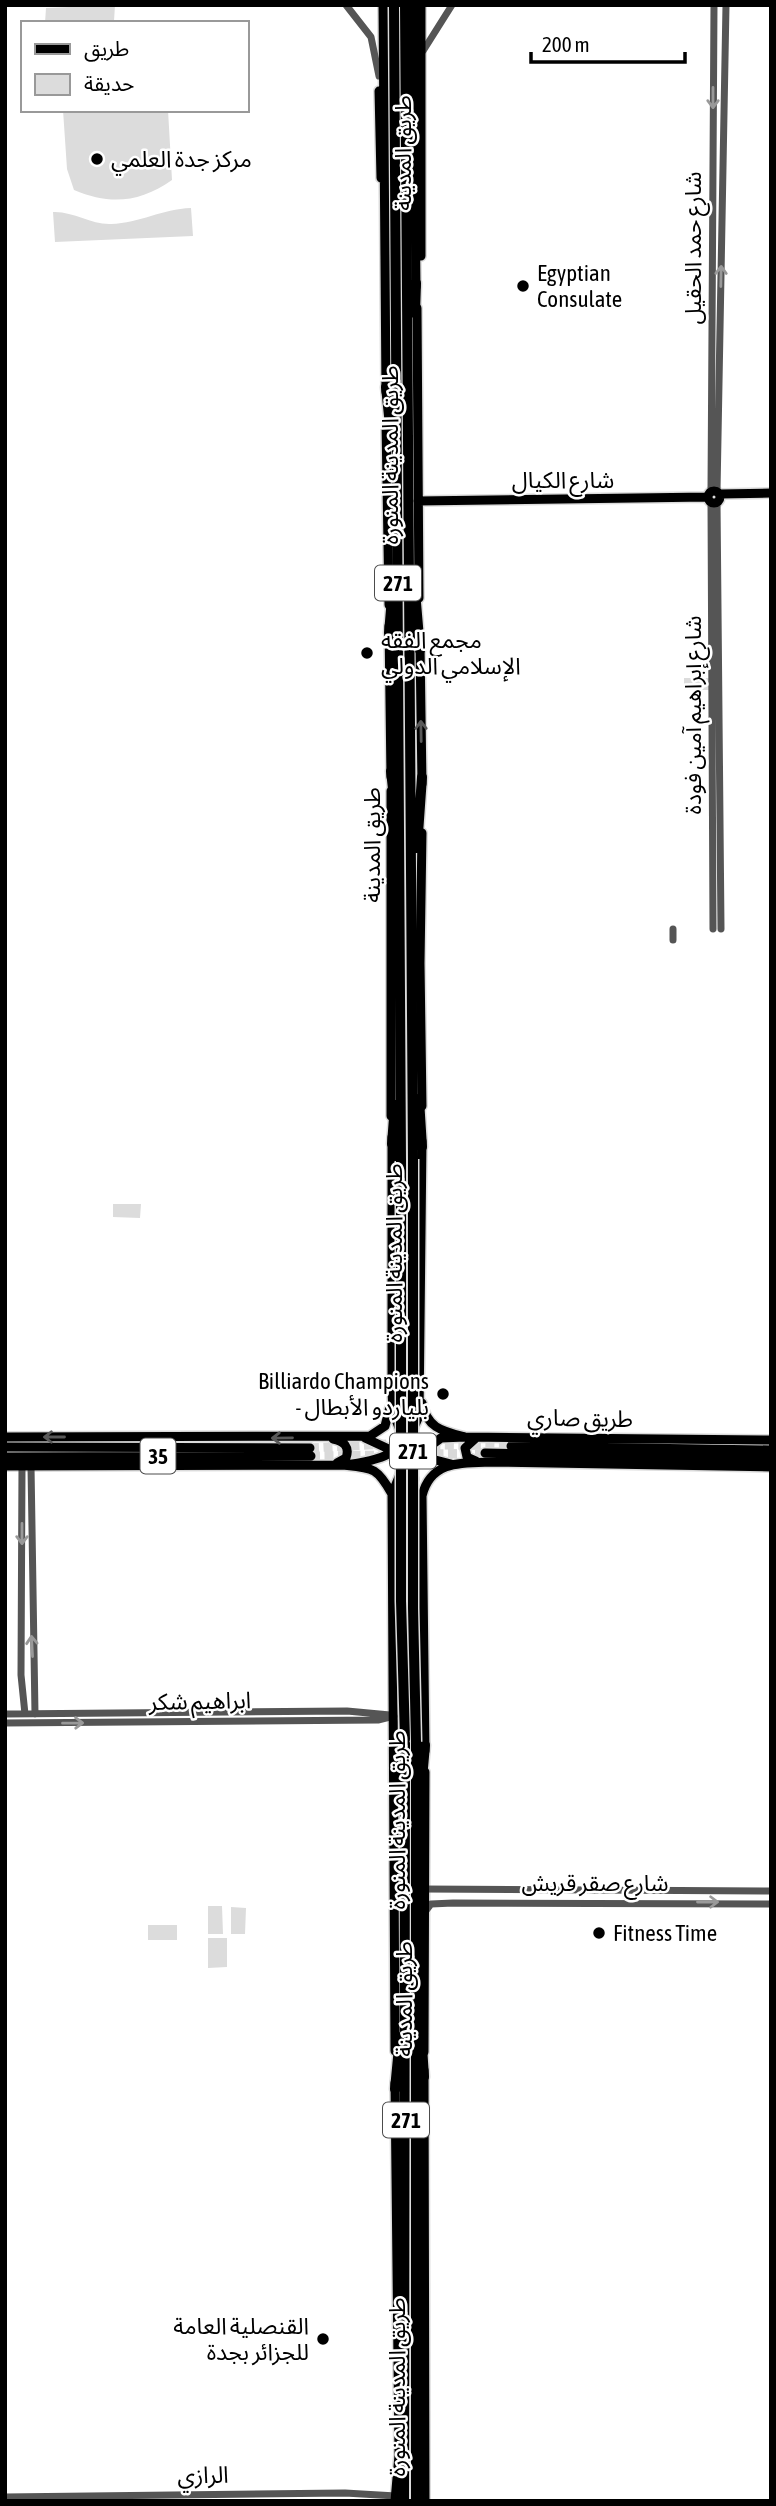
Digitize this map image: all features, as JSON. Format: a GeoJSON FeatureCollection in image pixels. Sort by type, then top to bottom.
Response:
{"type":"FeatureCollection","features":[{"type":"Feature","properties":{"kind":"highway","name":"طريق المدينة المنورة"},"geometry":{"type":"LineString","coordinates":[[394,5],[401,1028],[401,1601],[405,1740],[405,2298],[397,2500]]}},
{"type":"Feature","properties":{"kind":"highway","name":"طريق المدينة المنورة"},"geometry":{"type":"LineString","coordinates":[[405,5],[410,407],[413,1608],[420,1744],[416,1963],[416,2501]]}},
{"type":"Feature","properties":{"kind":"highway"},"geometry":{"type":"LineString","coordinates":[[410,407],[416,283]]}},
{"type":"Feature","properties":{"kind":"highway"},"geometry":{"type":"LineString","coordinates":[[386,387],[397,493]]}},
{"type":"Feature","properties":{"kind":"highway"},"geometry":{"type":"LineString","coordinates":[[409,522],[420,650]]}},
{"type":"Feature","properties":{"kind":"highway"},"geometry":{"type":"LineString","coordinates":[[388,633],[397,556]]}},
{"type":"Feature","properties":{"kind":"highway"},"geometry":{"type":"LineString","coordinates":[[391,771],[400,860]]}},
{"type":"Feature","properties":{"kind":"highway"},"geometry":{"type":"LineString","coordinates":[[411,922],[422,777]]}},
{"type":"Feature","properties":{"kind":"highway"},"geometry":{"type":"LineString","coordinates":[[412,1010],[422,1147]]}},
{"type":"Feature","properties":{"kind":"highway"},"geometry":{"type":"LineString","coordinates":[[392,1144],[401,1028]]}},
{"type":"Feature","properties":{"kind":"highway"},"geometry":{"type":"LineString","coordinates":[[416,1963],[424,2077]]}},
{"type":"Feature","properties":{"kind":"highway"},"geometry":{"type":"LineString","coordinates":[[395,2089],[405,1984]]}},
{"type":"Feature","properties":{"kind":"main road","name":"طريق المدينة"},"geometry":{"type":"LineString","coordinates":[[381,5],[379,158],[386,247]]}},
{"type":"Feature","properties":{"kind":"main road","name":"طريق المدينة"},"geometry":{"type":"LineString","coordinates":[[381,5],[386,165],[393,1412],[406,1440],[418,1453],[435,1462],[451,1464]]}},
{"type":"Feature","properties":{"kind":"main road","name":"طريق المدينة"},"geometry":{"type":"LineString","coordinates":[[342,1465],[375,1461],[393,1451],[406,1440],[418,1416],[422,1147],[422,777],[413,5]]}},
{"type":"Feature","properties":{"kind":"main road","name":"طريق المدينة"},"geometry":{"type":"LineString","coordinates":[[417,299],[423,217],[421,5]]}},
{"type":"Feature","properties":{"kind":"main road","name":"شارع الكيال"},"geometry":{"type":"LineString","coordinates":[[418,501],[771,494]]}},
{"type":"Feature","properties":{"kind":"main road","name":"شارع الكيال"},"geometry":{"type":"LineString","coordinates":[[715,497],[771,499]]}},
{"type":"Feature","properties":{"kind":"main road"},"geometry":{"type":"LineString","coordinates":[[392,1390],[398,1404],[406,1410],[419,1390]]}},
{"type":"Feature","properties":{"kind":"main road"},"geometry":{"type":"LineString","coordinates":[[5,1437],[370,1436],[377,1433],[389,1418],[392,1390]]}},
{"type":"Feature","properties":{"kind":"main road","name":"طريق صاري"},"geometry":{"type":"LineString","coordinates":[[419,1390],[428,1421],[437,1430],[465,1437],[771,1440]]}},
{"type":"Feature","properties":{"kind":"main road"},"geometry":{"type":"LineString","coordinates":[[491,1436],[472,1438],[465,1452],[473,1461],[771,1466]]}},
{"type":"Feature","properties":{"kind":"main road"},"geometry":{"type":"LineString","coordinates":[[5,1466],[311,1456],[342,1461],[348,1449],[337,1440],[308,1437]]}},
{"type":"Feature","properties":{"kind":"main road"},"geometry":{"type":"LineString","coordinates":[[343,1437],[366,1438],[393,1451],[405,1465],[422,1496]]}},
{"type":"Feature","properties":{"kind":"main road","name":"طريق المدينة"},"geometry":{"type":"LineString","coordinates":[[397,2500],[392,1494],[405,1465],[418,1453],[441,1438],[465,1437]]}},
{"type":"Feature","properties":{"kind":"main road","name":"طريق صاري"},"geometry":{"type":"LineString","coordinates":[[511,1446],[771,1450]]}},
{"type":"Feature","properties":{"kind":"main road","name":"35"},"geometry":{"type":"LineString","coordinates":[[5,1447],[311,1456]]}},
{"type":"Feature","properties":{"kind":"main road","name":"طريق صاري"},"geometry":{"type":"LineString","coordinates":[[485,1453],[771,1458]]}},
{"type":"Feature","properties":{"kind":"main road"},"geometry":{"type":"LineString","coordinates":[[311,1456],[342,1465],[365,1467],[380,1473],[392,1494]]}},
{"type":"Feature","properties":{"kind":"main road","name":"35"},"geometry":{"type":"LineString","coordinates":[[5,1457],[311,1456]]}},
{"type":"Feature","properties":{"kind":"main road"},"geometry":{"type":"LineString","coordinates":[[717,1457],[753,1466]]}},
{"type":"Feature","properties":{"kind":"main road"},"geometry":{"type":"LineString","coordinates":[[422,1496],[432,1475],[451,1464],[495,1462]]}},
{"type":"Feature","properties":{"kind":"main road"},"geometry":{"type":"LineString","coordinates":[[393,1519],[406,1492],[415,1497],[422,1515]]}},
{"type":"Feature","properties":{"kind":"main road","name":"طريق المدينة"},"geometry":{"type":"LineString","coordinates":[[422,1496],[420,1744],[425,2501]]}},
{"type":"Feature","properties":{"kind":"main road","name":"طريق المدينة"},"geometry":{"type":"LineString","coordinates":[[394,1716],[404,1838]]}},
{"type":"Feature","properties":{"kind":"main road"},"geometry":{"type":"LineString","coordinates":[[397,2221],[405,2298]]}},
{"type":"Feature","properties":{"kind":"main road"},"geometry":{"type":"LineString","coordinates":[[417,2391],[424,2273]]}},
{"type":"Feature","properties":{"kind":"street"},"geometry":{"type":"LineString","coordinates":[[346,5],[371,37],[379,76]]}},
{"type":"Feature","properties":{"kind":"street"},"geometry":{"type":"LineString","coordinates":[[421,55],[428,39],[452,5]]}},
{"type":"Feature","properties":{"kind":"street","name":"شارع حمد الحقيل"},"geometry":{"type":"LineString","coordinates":[[714,5],[715,497]]}},
{"type":"Feature","properties":{"kind":"street","name":"شارع حمد الحقيل"},"geometry":{"type":"LineString","coordinates":[[715,374],[726,5]]}},
{"type":"Feature","properties":{"kind":"street","name":"شارع إبراهيم آمين فودة"},"geometry":{"type":"LineString","coordinates":[[715,497],[717,929]]}},
{"type":"Feature","properties":{"kind":"street"},"geometry":{"type":"LineString","coordinates":[[673,929],[673,940]]}},
{"type":"Feature","properties":{"kind":"street"},"geometry":{"type":"LineString","coordinates":[[26,1466],[35,1714]]}},
{"type":"Feature","properties":{"kind":"street"},"geometry":{"type":"LineString","coordinates":[[24,1714],[22,1598],[26,1466]]}},
{"type":"Feature","properties":{"kind":"street"},"geometry":{"type":"LineString","coordinates":[[22,1598],[31,1598]]}},
{"type":"Feature","properties":{"kind":"street"},"geometry":{"type":"LineString","coordinates":[[5,1714],[274,1716]]}},
{"type":"Feature","properties":{"kind":"street","name":"ابراهيم شكر"},"geometry":{"type":"LineString","coordinates":[[5,1724],[274,1716],[378,1720],[394,1716]]}},
{"type":"Feature","properties":{"kind":"street","name":"شارع صقر قريش"},"geometry":{"type":"LineString","coordinates":[[423,1889],[771,1891]]}},
{"type":"Feature","properties":{"kind":"street"},"geometry":{"type":"LineString","coordinates":[[658,1890],[658,1902]]}},
{"type":"Feature","properties":{"kind":"street"},"geometry":{"type":"LineString","coordinates":[[473,1891],[473,1903]]}},
{"type":"Feature","properties":{"kind":"street","name":"شارع صقر قريش"},"geometry":{"type":"LineString","coordinates":[[423,1913],[431,1904],[771,1903]]}},
{"type":"Feature","properties":{"kind":"street","name":"الرازي"},"geometry":{"type":"LineString","coordinates":[[5,2497],[320,2497],[397,2500]]}},
{"type":"Feature","properties":{"kind":"green space"},"geometry":{"type":"Polygon","coordinates":[[[115,5],[114,21],[45,21],[46,8],[115,5]]]}},
{"type":"Feature","properties":{"kind":"green space"},"geometry":{"type":"Polygon","coordinates":[[[63,112],[168,112],[172,180],[160,188],[124,199],[100,198],[74,190],[67,169],[63,112]]]}},
{"type":"Feature","properties":{"kind":"green space"},"geometry":{"type":"Polygon","coordinates":[[[191,208],[193,236],[55,242],[53,212],[111,224],[191,208]]]}},
{"type":"Feature","properties":{"kind":"green space"},"geometry":{"type":"Polygon","coordinates":[[[684,678],[711,678],[711,690],[684,690],[684,678]]]}},
{"type":"Feature","properties":{"kind":"green space"},"geometry":{"type":"Polygon","coordinates":[[[113,1204],[141,1204],[140,1218],[113,1217],[113,1204]]]}},
{"type":"Feature","properties":{"kind":"green space"},"geometry":{"type":"Polygon","coordinates":[[[208,1906],[222,1906],[223,1934],[208,1934],[208,1906]]]}},
{"type":"Feature","properties":{"kind":"green space"},"geometry":{"type":"Polygon","coordinates":[[[231,1907],[246,1908],[245,1934],[231,1934],[231,1907]]]}},
{"type":"Feature","properties":{"kind":"green space"},"geometry":{"type":"Polygon","coordinates":[[[148,1925],[177,1925],[177,1940],[148,1940],[148,1925]]]}},
{"type":"Feature","properties":{"kind":"green space"},"geometry":{"type":"Polygon","coordinates":[[[208,1938],[227,1938],[227,1967],[208,1968],[208,1938]]]}},
{"type":"Feature","properties":{"kind":"tunnel"},"geometry":{"type":"LineString","coordinates":[[310,1448],[387,1444],[511,1446]]}},
{"type":"Feature","properties":{"kind":"tunnel"},"geometry":{"type":"LineString","coordinates":[[421,1454],[485,1453]]}},
{"type":"Feature","properties":{"kind":"tunnel"},"geometry":{"type":"LineString","coordinates":[[311,1456],[386,1455]]}},
{"type":"Feature","properties":{"kind":"place","name":"مركز جدة العلمي"},"geometry":{"type":"Point","coordinates":[97,159]}},
{"type":"Feature","properties":{"kind":"place","name":"Egyptian Consulate"},"geometry":{"type":"Point","coordinates":[523,286]}},
{"type":"Feature","properties":{"kind":"place","name":"مجمع الفقه الإسلامي الدولي"},"geometry":{"type":"Point","coordinates":[367,653]}},
{"type":"Feature","properties":{"kind":"place","name":"Billiardo Champions - بلياردو الأبطال"},"geometry":{"type":"Point","coordinates":[443,1394]}},
{"type":"Feature","properties":{"kind":"place","name":"Fitness Time"},"geometry":{"type":"Point","coordinates":[599,1933]}},
{"type":"Feature","properties":{"kind":"place","name":"القنصلية العامة للجزائر بجدة"},"geometry":{"type":"Point","coordinates":[323,2339]}}]}
